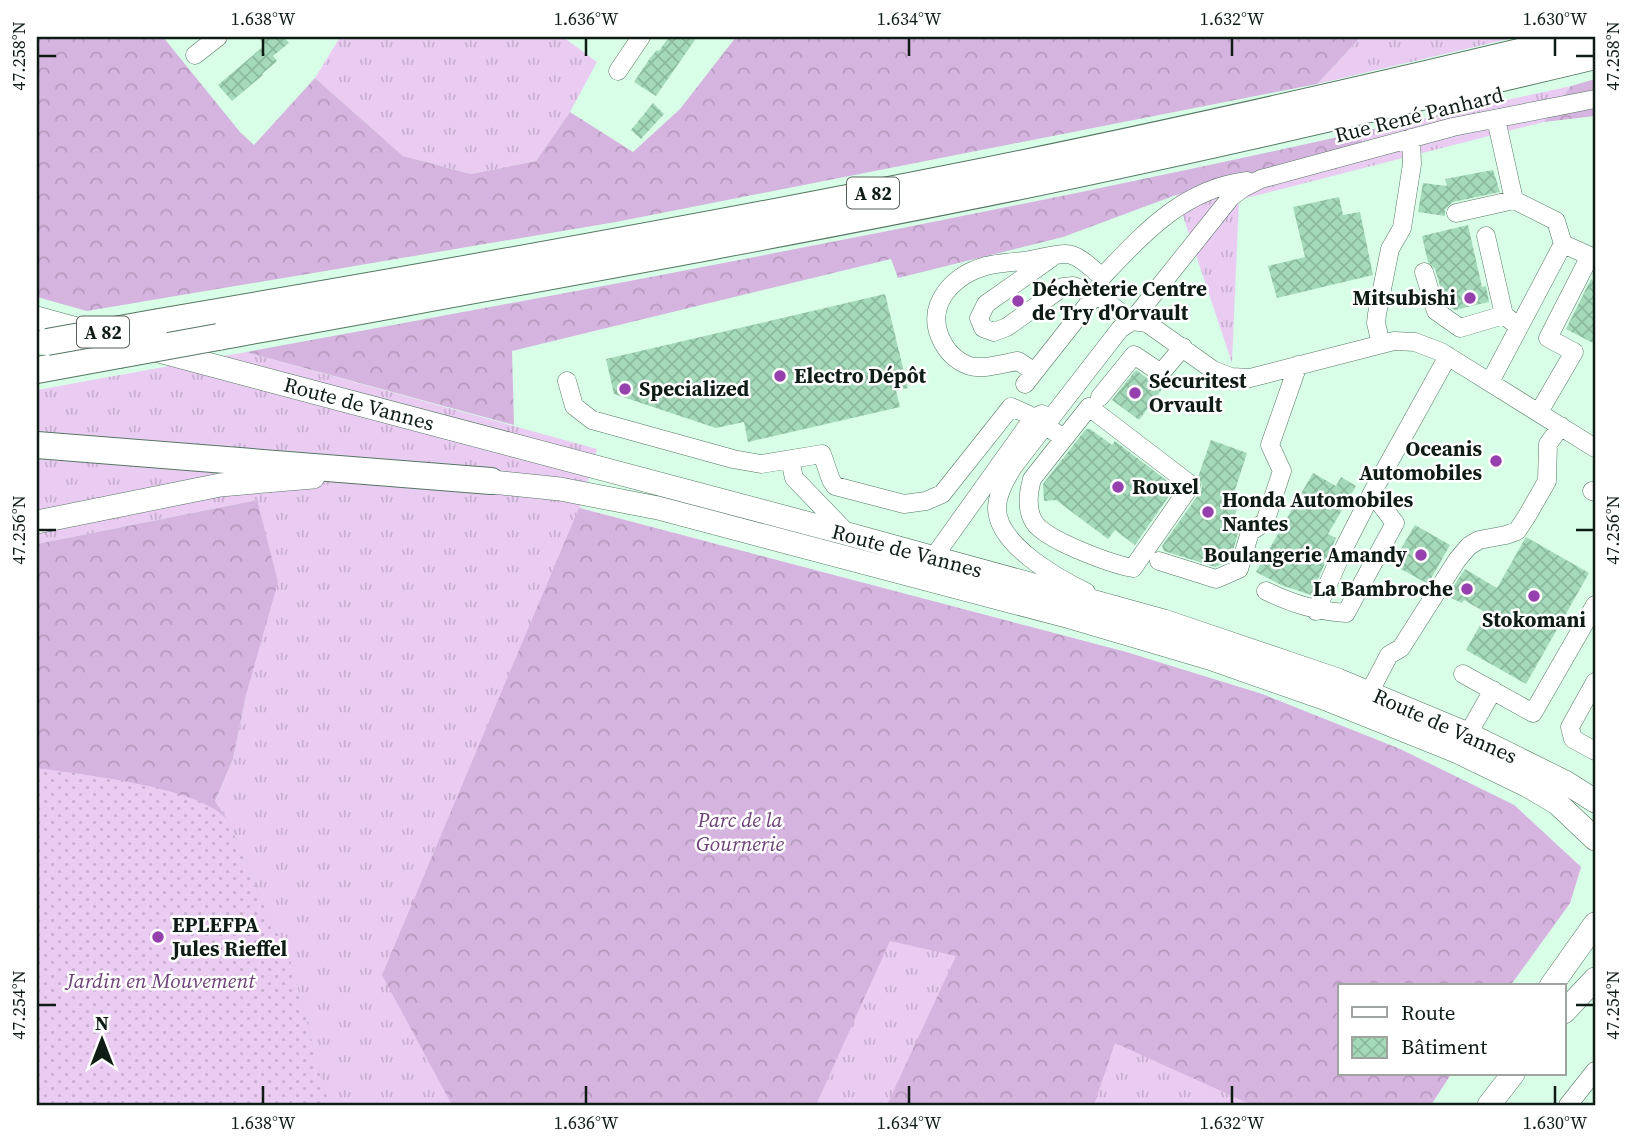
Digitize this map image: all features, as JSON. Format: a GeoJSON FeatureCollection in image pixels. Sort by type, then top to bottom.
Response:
{"type":"FeatureCollection","features":[{"type":"Feature","properties":{"kind":"highway","name":"A 82"},"geometry":{"type":"LineString","coordinates":[[40,335],[159,322],[634,239],[974,174],[1352,92],[1582,37]]}},
{"type":"Feature","properties":{"kind":"highway","name":"A 82"},"geometry":{"type":"LineString","coordinates":[[37,370],[767,236],[1017,186],[1351,114],[1595,56]]}},
{"type":"Feature","properties":{"kind":"highway"},"geometry":{"type":"LineString","coordinates":[[37,445],[491,481]]}},
{"type":"Feature","properties":{"kind":"main road","name":"Route de Vannes"},"geometry":{"type":"LineString","coordinates":[[40,335],[197,361],[1127,611],[1215,638],[1369,693],[1468,734],[1565,782],[1595,801]]}},
{"type":"Feature","properties":{"kind":"main road","name":"Route de Vannes"},"geometry":{"type":"LineString","coordinates":[[37,523],[207,487],[328,476],[491,481],[560,489],[658,508],[1070,617],[1209,658],[1329,700],[1456,751],[1528,786],[1557,803],[1595,839]]}},
{"type":"Feature","properties":{"kind":"main road"},"geometry":{"type":"LineString","coordinates":[[1552,984],[1595,924]]}},
{"type":"Feature","properties":{"kind":"main road"},"geometry":{"type":"LineString","coordinates":[[1566,1010],[1595,979]]}},
{"type":"Feature","properties":{"kind":"main road"},"geometry":{"type":"LineString","coordinates":[[1475,1105],[1493,1076]]}},
{"type":"Feature","properties":{"kind":"main road"},"geometry":{"type":"LineString","coordinates":[[1489,1105],[1511,1076]]}},
{"type":"Feature","properties":{"kind":"street"},"geometry":{"type":"LineString","coordinates":[[195,55],[218,37]]}},
{"type":"Feature","properties":{"kind":"street"},"geometry":{"type":"LineString","coordinates":[[618,71],[641,37]]}},
{"type":"Feature","properties":{"kind":"street","name":"Rue René Panhard"},"geometry":{"type":"LineString","coordinates":[[1102,277],[1176,205],[1228,185],[1254,181],[1496,118],[1595,99]]}},
{"type":"Feature","properties":{"kind":"street"},"geometry":{"type":"LineString","coordinates":[[1496,118],[1514,200]]}},
{"type":"Feature","properties":{"kind":"street"},"geometry":{"type":"LineString","coordinates":[[1381,344],[1376,323],[1377,314],[1390,250],[1402,228],[1412,164],[1411,138]]}},
{"type":"Feature","properties":{"kind":"street","name":"Rue René Panhard"},"geometry":{"type":"LineString","coordinates":[[933,558],[1035,419],[1061,405],[1231,197],[1254,181]]}},
{"type":"Feature","properties":{"kind":"street"},"geometry":{"type":"LineString","coordinates":[[1456,213],[1514,200],[1556,220],[1563,244],[1490,382]]}},
{"type":"Feature","properties":{"kind":"street"},"geometry":{"type":"LineString","coordinates":[[1486,236],[1504,315],[1519,327]]}},
{"type":"Feature","properties":{"kind":"street"},"geometry":{"type":"LineString","coordinates":[[1539,412],[1574,352],[1548,338],[1593,257],[1563,244]]}},
{"type":"Feature","properties":{"kind":"street"},"geometry":{"type":"LineString","coordinates":[[1067,254],[1082,261],[1102,277],[1096,294],[1029,378],[1018,361],[973,367],[959,361],[947,352],[939,334],[935,315],[941,298],[968,273],[987,266],[1067,254]]}},
{"type":"Feature","properties":{"kind":"street"},"geometry":{"type":"LineString","coordinates":[[1052,257],[986,304],[979,318],[983,328],[994,332],[1007,327],[1063,287],[1073,286],[1096,294],[1132,321],[1147,323],[1213,370],[1231,377],[1250,378],[1394,341],[1415,342],[1448,356],[1595,448]]}},
{"type":"Feature","properties":{"kind":"street"},"geometry":{"type":"LineString","coordinates":[[1424,272],[1436,311],[1460,328],[1504,315]]}},
{"type":"Feature","properties":{"kind":"street"},"geometry":{"type":"LineString","coordinates":[[1100,397],[1134,355],[1161,373],[1183,347]]}},
{"type":"Feature","properties":{"kind":"street"},"geometry":{"type":"LineString","coordinates":[[1316,611],[1345,545],[1448,356]]}},
{"type":"Feature","properties":{"kind":"street"},"geometry":{"type":"LineString","coordinates":[[1159,561],[1216,579],[1239,569],[1250,533],[1265,522],[1282,471],[1270,445],[1298,365]]}},
{"type":"Feature","properties":{"kind":"street"},"geometry":{"type":"LineString","coordinates":[[567,381],[574,406],[592,420],[733,459],[761,464],[822,454],[835,486],[904,504],[942,494],[1011,407],[1064,438]]}},
{"type":"Feature","properties":{"kind":"street"},"geometry":{"type":"LineString","coordinates":[[1088,407],[1191,485],[1133,568],[1114,565],[1043,533],[1034,521],[1029,507],[1032,479],[1064,438],[1088,407]]}},
{"type":"Feature","properties":{"kind":"street","name":"Rue René Panhard"},"geometry":{"type":"LineString","coordinates":[[1035,419],[1002,487],[997,506],[999,520],[1006,535],[1037,562],[1068,583],[1127,611]]}},
{"type":"Feature","properties":{"kind":"street"},"geometry":{"type":"LineString","coordinates":[[1369,693],[1389,655],[1401,648],[1457,560],[1479,540],[1517,531],[1547,481],[1548,444],[1561,426]]}},
{"type":"Feature","properties":{"kind":"street"},"geometry":{"type":"LineString","coordinates":[[790,460],[794,478],[848,534]]}},
{"type":"Feature","properties":{"kind":"street"},"geometry":{"type":"LineString","coordinates":[[1266,591],[1316,611],[1346,613],[1395,523],[1372,493]]}},
{"type":"Feature","properties":{"kind":"street"},"geometry":{"type":"LineString","coordinates":[[1463,674],[1533,713],[1595,605]]}},
{"type":"Feature","properties":{"kind":"street"},"geometry":{"type":"LineString","coordinates":[[1595,682],[1570,727],[1573,739],[1595,751]]}},
{"type":"Feature","properties":{"kind":"street"},"geometry":{"type":"LineString","coordinates":[[1468,734],[1493,690]]}},
{"type":"Feature","properties":{"kind":"street"},"geometry":{"type":"LineString","coordinates":[[1568,1105],[1595,1071]]}},
{"type":"Feature","properties":{"kind":"green space"},"geometry":{"type":"Polygon","coordinates":[[[37,37],[163,37],[240,132],[254,145],[315,78],[403,156],[471,174],[536,161],[570,112],[633,152],[680,109],[736,37],[1361,37],[1317,84],[616,222],[87,311],[37,297],[37,37]]]}},
{"type":"Feature","properties":{"kind":"green space"},"geometry":{"type":"Polygon","coordinates":[[[340,37],[563,37],[597,62],[570,112],[536,161],[471,174],[403,156],[315,78],[340,37]]]}},
{"type":"Feature","properties":{"kind":"green space"},"geometry":{"type":"Polygon","coordinates":[[[1361,37],[1517,37],[1317,84],[1361,37]]]}},
{"type":"Feature","properties":{"kind":"green space"},"geometry":{"type":"Polygon","coordinates":[[[1595,79],[1595,116],[1544,122],[1571,86],[1595,79]]]}},
{"type":"Feature","properties":{"kind":"green space"},"geometry":{"type":"Polygon","coordinates":[[[1571,86],[1544,122],[1239,200],[1232,363],[1176,195],[1363,144],[1356,133],[1571,86]]]}},
{"type":"Feature","properties":{"kind":"green space"},"geometry":{"type":"Polygon","coordinates":[[[1356,133],[1364,144],[1176,195],[1063,237],[898,278],[891,259],[512,351],[514,425],[246,352],[941,220],[1356,133]]]}},
{"type":"Feature","properties":{"kind":"green space","name":"Parc de la Gournerie"},"geometry":{"type":"Polygon","coordinates":[[[246,352],[597,449],[580,508],[1126,652],[1262,694],[1400,749],[1514,805],[1581,867],[1570,903],[1511,984],[1338,984],[1338,1076],[1450,1076],[1431,1105],[329,1105],[287,949],[272,925],[228,820],[215,801],[233,759],[246,695],[257,500],[37,544],[37,390],[246,352]]]}},
{"type":"Feature","properties":{"kind":"green space"},"geometry":{"type":"Polygon","coordinates":[[[257,500],[278,582],[246,695],[233,759],[215,801],[228,820],[272,925],[287,949],[329,1105],[37,794],[37,544],[257,500]]]}},
{"type":"Feature","properties":{"kind":"green space","name":"Parc de la Gournerie"},"geometry":{"type":"Polygon","coordinates":[[[579,508],[1126,652],[1262,694],[1400,749],[1514,805],[1581,867],[1570,903],[1511,984],[1338,984],[1338,1076],[1450,1076],[1431,1105],[1252,1105],[1115,1043],[1094,1105],[887,1105],[956,956],[890,941],[816,1105],[452,1105],[382,975],[579,508]]]}},
{"type":"Feature","properties":{"kind":"green space","name":"Jardin en Mouvement"},"geometry":{"type":"Polygon","coordinates":[[[37,768],[167,790],[213,808],[228,820],[272,925],[287,949],[329,1105],[37,1105],[37,768]]]}},
{"type":"Feature","properties":{"kind":"building"},"geometry":{"type":"Polygon","coordinates":[[[258,37],[284,37],[289,43],[273,56],[277,61],[232,101],[218,85],[265,45],[258,37]]]}},
{"type":"Feature","properties":{"kind":"building"},"geometry":{"type":"Polygon","coordinates":[[[669,37],[697,37],[656,96],[634,82],[650,58],[669,37]]]}},
{"type":"Feature","properties":{"kind":"building"},"geometry":{"type":"Polygon","coordinates":[[[653,103],[664,114],[641,139],[631,130],[653,103]]]}},
{"type":"Feature","properties":{"kind":"building"},"geometry":{"type":"Polygon","coordinates":[[[1493,170],[1500,192],[1453,202],[1445,209],[1445,216],[1418,212],[1423,183],[1447,186],[1445,179],[1493,170]]]}},
{"type":"Feature","properties":{"kind":"building"},"geometry":{"type":"Polygon","coordinates":[[[1339,197],[1343,215],[1360,212],[1373,275],[1277,298],[1268,266],[1305,257],[1293,207],[1339,197]]]}},
{"type":"Feature","properties":{"kind":"building"},"geometry":{"type":"Polygon","coordinates":[[[1468,225],[1482,287],[1486,286],[1489,302],[1455,310],[1451,308],[1448,295],[1443,296],[1435,269],[1428,262],[1422,236],[1468,225]]]}},
{"type":"Feature","properties":{"kind":"building"},"geometry":{"type":"Polygon","coordinates":[[[1591,279],[1595,282],[1595,344],[1566,329],[1591,279]]]}},
{"type":"Feature","properties":{"kind":"building"},"geometry":{"type":"Polygon","coordinates":[[[885,294],[908,388],[896,391],[900,407],[748,442],[744,422],[716,428],[614,394],[606,359],[885,294]]]}},
{"type":"Feature","properties":{"kind":"building","name":"Sécuritest Orvault"},"geometry":{"type":"Polygon","coordinates":[[[1136,370],[1162,389],[1139,420],[1112,400],[1136,370]]]}},
{"type":"Feature","properties":{"kind":"building","name":"Rouxel"},"geometry":{"type":"Polygon","coordinates":[[[1086,429],[1112,445],[1115,441],[1175,487],[1135,545],[1115,530],[1108,539],[1056,500],[1044,501],[1043,484],[1086,429]]]}},
{"type":"Feature","properties":{"kind":"building","name":"Honda Automobiles Nantes"},"geometry":{"type":"Polygon","coordinates":[[[1211,440],[1247,453],[1234,493],[1239,504],[1233,520],[1239,530],[1230,561],[1215,567],[1164,551],[1162,546],[1201,491],[1202,485],[1198,477],[1211,440]]]}},
{"type":"Feature","properties":{"kind":"building"},"geometry":{"type":"Polygon","coordinates":[[[1313,473],[1336,486],[1341,477],[1356,486],[1328,534],[1336,538],[1311,595],[1281,585],[1256,572],[1313,473]]]}},
{"type":"Feature","properties":{"kind":"building","name":"Boulangerie Amandy"},"geometry":{"type":"Polygon","coordinates":[[[1415,525],[1450,545],[1428,584],[1392,564],[1415,525]]]}},
{"type":"Feature","properties":{"kind":"building","name":"Stokomani"},"geometry":{"type":"Polygon","coordinates":[[[1526,537],[1589,573],[1526,684],[1466,650],[1483,620],[1480,618],[1483,611],[1464,600],[1462,603],[1447,596],[1465,569],[1497,588],[1526,537]]]}},
{"type":"Feature","properties":{"kind":"place","name":"Mitsubishi"},"geometry":{"type":"Point","coordinates":[1470,298]}},
{"type":"Feature","properties":{"kind":"place","name":"Déchèterie Centre de Try d'Orvault"},"geometry":{"type":"Point","coordinates":[1018,301]}},
{"type":"Feature","properties":{"kind":"place","name":"Electro Dépôt"},"geometry":{"type":"Point","coordinates":[780,376]}},
{"type":"Feature","properties":{"kind":"place","name":"Specialized"},"geometry":{"type":"Point","coordinates":[625,389]}},
{"type":"Feature","properties":{"kind":"place","name":"Sécuritest Orvault"},"geometry":{"type":"Point","coordinates":[1135,393]}},
{"type":"Feature","properties":{"kind":"place","name":"Oceanis Automobiles"},"geometry":{"type":"Point","coordinates":[1496,461]}},
{"type":"Feature","properties":{"kind":"place","name":"Rouxel"},"geometry":{"type":"Point","coordinates":[1118,487]}},
{"type":"Feature","properties":{"kind":"place","name":"Honda Automobiles Nantes"},"geometry":{"type":"Point","coordinates":[1208,512]}},
{"type":"Feature","properties":{"kind":"place","name":"Boulangerie Amandy"},"geometry":{"type":"Point","coordinates":[1421,555]}},
{"type":"Feature","properties":{"kind":"place","name":"La Bambroche"},"geometry":{"type":"Point","coordinates":[1467,589]}},
{"type":"Feature","properties":{"kind":"place","name":"Stokomani"},"geometry":{"type":"Point","coordinates":[1534,596]}},
{"type":"Feature","properties":{"kind":"place","name":"EPLEFPA Jules Rieffel"},"geometry":{"type":"Point","coordinates":[158,937]}}]}
